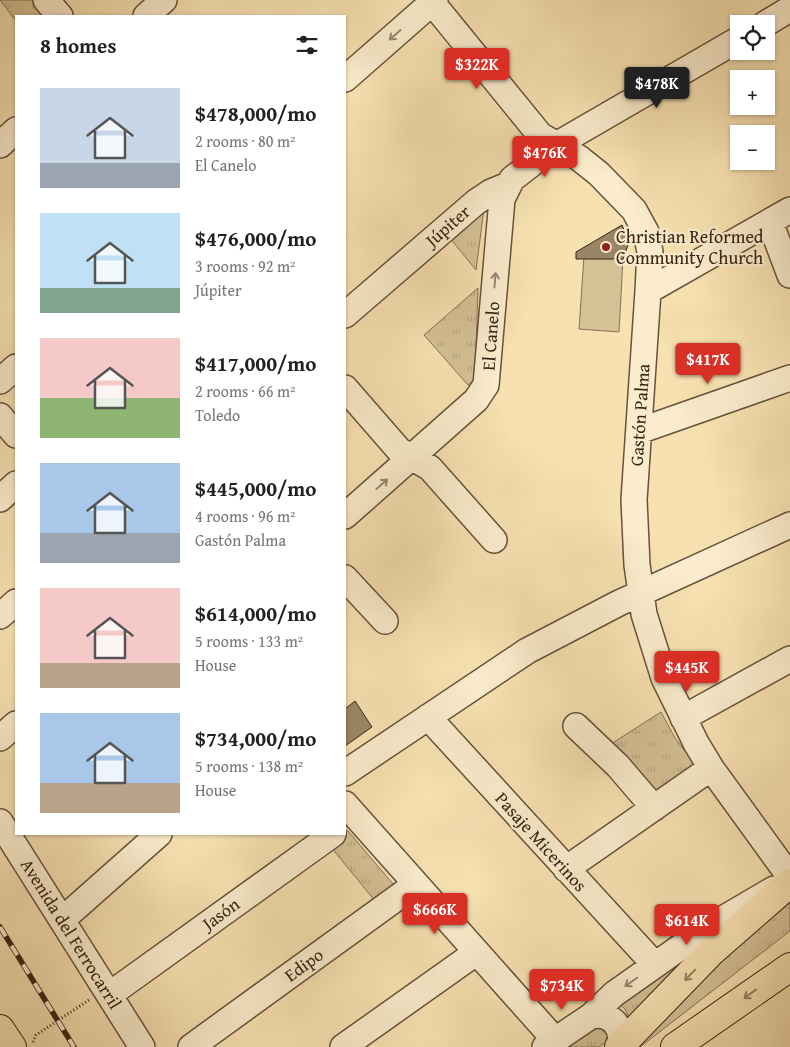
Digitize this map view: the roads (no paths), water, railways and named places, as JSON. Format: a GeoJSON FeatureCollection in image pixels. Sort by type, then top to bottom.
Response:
{"type":"FeatureCollection","features":[{"type":"Feature","properties":{"kind":"main road"},"geometry":{"type":"LineString","coordinates":[[619,1047],[730,934],[790,882]]}},
{"type":"Feature","properties":{"kind":"main road"},"geometry":{"type":"LineString","coordinates":[[676,1047],[790,967]]}},
{"type":"Feature","properties":{"kind":"main road"},"geometry":{"type":"LineString","coordinates":[[0,1029],[12,1047]]}},
{"type":"Feature","properties":{"kind":"street"},"geometry":{"type":"LineString","coordinates":[[46,0],[59,15]]}},
{"type":"Feature","properties":{"kind":"street"},"geometry":{"type":"LineString","coordinates":[[147,15],[164,0]]}},
{"type":"Feature","properties":{"kind":"street"},"geometry":{"type":"LineString","coordinates":[[346,78],[432,1]]}},
{"type":"Feature","properties":{"kind":"street","name":"Gastón Palma"},"geometry":{"type":"LineString","coordinates":[[432,1],[540,135],[590,166],[634,210],[642,222],[648,242],[648,291],[634,500],[640,594],[656,656],[683,718],[711,768],[790,878]]}},
{"type":"Feature","properties":{"kind":"street"},"geometry":{"type":"LineString","coordinates":[[775,18],[790,9]]}},
{"type":"Feature","properties":{"kind":"street"},"geometry":{"type":"LineString","coordinates":[[556,145],[730,44]]}},
{"type":"Feature","properties":{"kind":"street"},"geometry":{"type":"LineString","coordinates":[[0,144],[15,131]]}},
{"type":"Feature","properties":{"kind":"street","name":"Júpiter"},"geometry":{"type":"LineString","coordinates":[[346,314],[476,202],[491,192],[508,185],[518,174],[556,145]]}},
{"type":"Feature","properties":{"kind":"street","name":"El Canelo"},"geometry":{"type":"LineString","coordinates":[[346,515],[476,400],[486,386],[500,208],[508,185]]}},
{"type":"Feature","properties":{"kind":"street"},"geometry":{"type":"LineString","coordinates":[[648,291],[780,216],[790,276]]}},
{"type":"Feature","properties":{"kind":"street"},"geometry":{"type":"LineString","coordinates":[[0,381],[15,368]]}},
{"type":"Feature","properties":{"kind":"street"},"geometry":{"type":"LineString","coordinates":[[640,431],[790,378]]}},
{"type":"Feature","properties":{"kind":"street"},"geometry":{"type":"LineString","coordinates":[[346,389],[399,450],[430,468],[494,540]]}},
{"type":"Feature","properties":{"kind":"street"},"geometry":{"type":"LineString","coordinates":[[0,416],[15,434]]}},
{"type":"Feature","properties":{"kind":"street"},"geometry":{"type":"LineString","coordinates":[[0,499],[15,485]]}},
{"type":"Feature","properties":{"kind":"street"},"geometry":{"type":"LineString","coordinates":[[346,773],[527,651],[640,594],[790,525]]}},
{"type":"Feature","properties":{"kind":"street"},"geometry":{"type":"LineString","coordinates":[[346,579],[385,622]]}},
{"type":"Feature","properties":{"kind":"street"},"geometry":{"type":"LineString","coordinates":[[0,616],[15,603]]}},
{"type":"Feature","properties":{"kind":"street"},"geometry":{"type":"LineString","coordinates":[[683,718],[790,659]]}},
{"type":"Feature","properties":{"kind":"street","name":"Pasaje Micerinos"},"geometry":{"type":"LineString","coordinates":[[428,717],[655,966]]}},
{"type":"Feature","properties":{"kind":"street"},"geometry":{"type":"LineString","coordinates":[[0,738],[15,725]]}},
{"type":"Feature","properties":{"kind":"street"},"geometry":{"type":"LineString","coordinates":[[576,726],[618,766],[654,808]]}},
{"type":"Feature","properties":{"kind":"street"},"geometry":{"type":"LineString","coordinates":[[566,869],[711,768]]}},
{"type":"Feature","properties":{"kind":"street"},"geometry":{"type":"LineString","coordinates":[[349,815],[416,884],[477,952],[550,1044],[591,1016],[614,994],[729,913],[790,882]]}},
{"type":"Feature","properties":{"kind":"street","name":"Avenida del Ferrocarril"},"geometry":{"type":"LineString","coordinates":[[0,822],[19,839],[62,920],[142,1047]]}},
{"type":"Feature","properties":{"kind":"street"},"geometry":{"type":"LineString","coordinates":[[62,920],[158,835]]}},
{"type":"Feature","properties":{"kind":"street","name":"Jasón"},"geometry":{"type":"LineString","coordinates":[[109,995],[332,835]]}},
{"type":"Feature","properties":{"kind":"street","name":"Edipo"},"geometry":{"type":"LineString","coordinates":[[191,1047],[416,884]]}},
{"type":"Feature","properties":{"kind":"street"},"geometry":{"type":"LineString","coordinates":[[343,1047],[477,952]]}},
{"type":"Feature","properties":{"kind":"street"},"geometry":{"type":"LineString","coordinates":[[591,1016],[604,1016],[615,1022],[621,1034],[619,1047]]}},
{"type":"Feature","properties":{"kind":"railway"},"geometry":{"type":"LineString","coordinates":[[0,927],[74,1047]]}},
{"type":"Feature","properties":{"kind":"place","name":"Christian Reformed Community Church"},"geometry":{"type":"Point","coordinates":[606,247]}}]}
